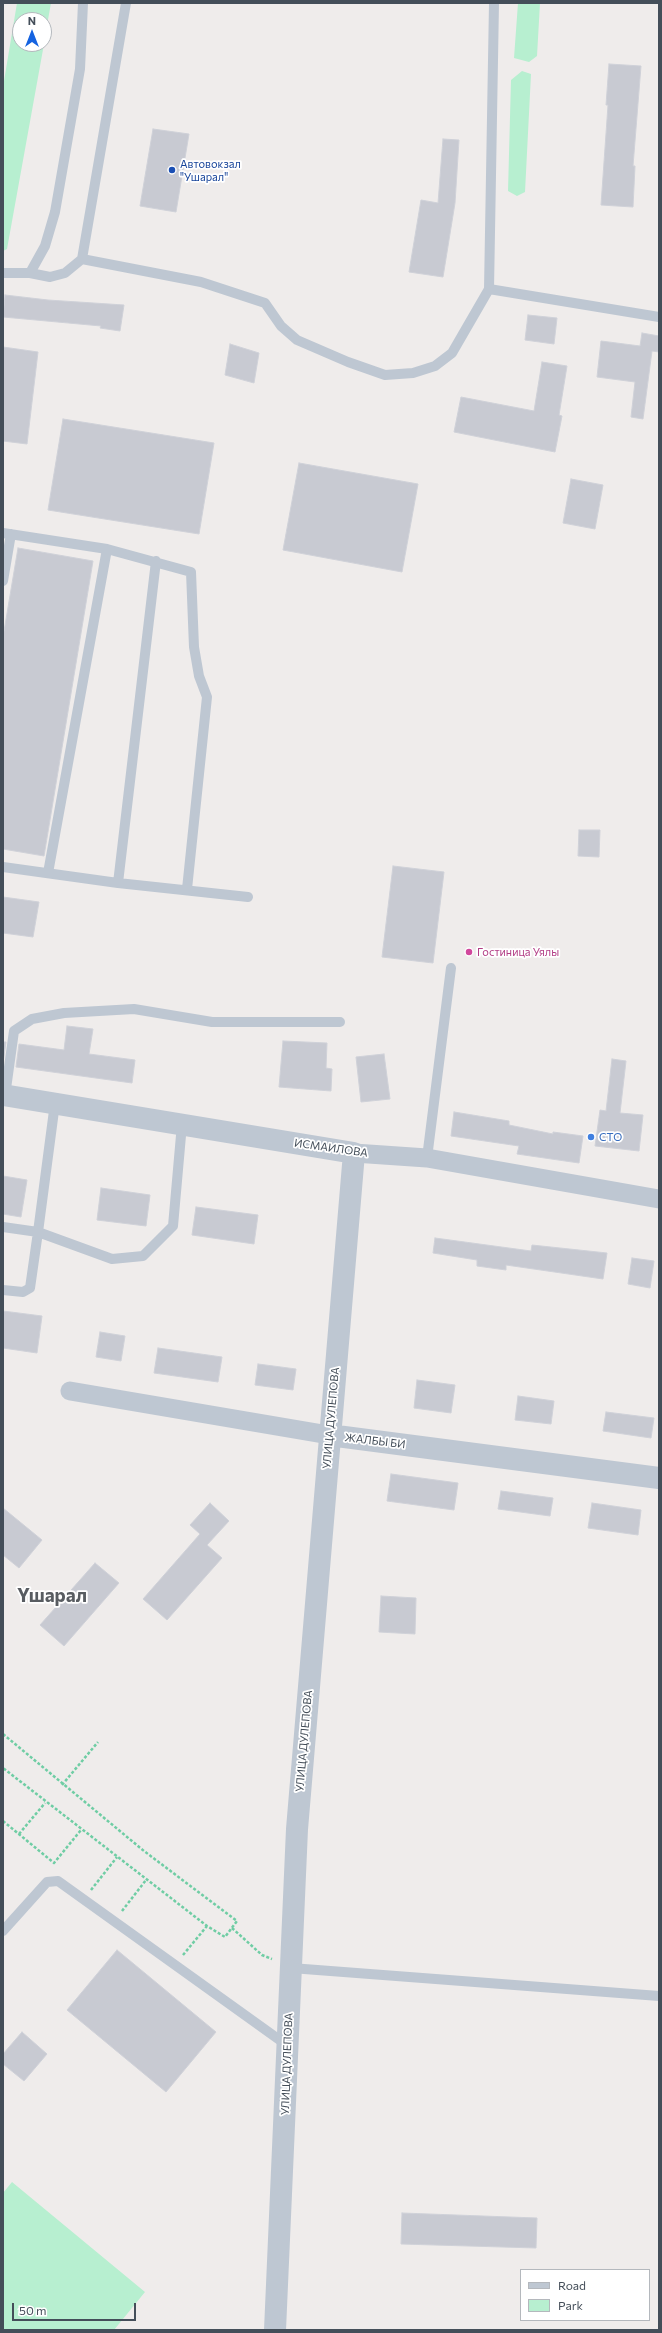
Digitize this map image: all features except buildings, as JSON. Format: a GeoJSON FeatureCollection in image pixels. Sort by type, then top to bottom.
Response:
{"type":"FeatureCollection","features":[{"type":"Feature","properties":{"kind":"street","name":"ИСМАИЛОВА"},"geometry":{"type":"LineString","coordinates":[[4,1095],[354,1153],[427,1158],[659,1199]]}},
{"type":"Feature","properties":{"kind":"street","name":"УЛИЦА ДУЛЕПОВА"},"geometry":{"type":"LineString","coordinates":[[276,2330],[297,1829],[329,1435],[354,1153]]}},
{"type":"Feature","properties":{"kind":"street","name":"ЖАЛБЫ БИ"},"geometry":{"type":"LineString","coordinates":[[70,1391],[329,1435],[659,1478]]}},
{"type":"Feature","properties":{"kind":"lane"},"geometry":{"type":"LineString","coordinates":[[30,273],[45,246],[55,212],[80,69],[83,3]]}},
{"type":"Feature","properties":{"kind":"lane"},"geometry":{"type":"LineString","coordinates":[[3,273],[30,273],[50,277],[65,273],[82,259],[126,3]]}},
{"type":"Feature","properties":{"kind":"lane"},"geometry":{"type":"LineString","coordinates":[[82,259],[201,282],[265,303],[281,326],[297,340],[348,362],[385,375],[413,374],[445,360],[452,353],[490,289],[494,3]]}},
{"type":"Feature","properties":{"kind":"lane"},"geometry":{"type":"LineString","coordinates":[[490,289],[659,317]]}},
{"type":"Feature","properties":{"kind":"lane"},"geometry":{"type":"LineString","coordinates":[[3,581],[7,534],[106,549],[156,561],[191,572],[194,647],[199,676],[207,697],[187,889]]}},
{"type":"Feature","properties":{"kind":"lane"},"geometry":{"type":"LineString","coordinates":[[48,873],[106,549]]}},
{"type":"Feature","properties":{"kind":"lane"},"geometry":{"type":"LineString","coordinates":[[118,883],[156,561]]}},
{"type":"Feature","properties":{"kind":"lane"},"geometry":{"type":"LineString","coordinates":[[3,867],[118,883],[187,889],[248,897]]}},
{"type":"Feature","properties":{"kind":"lane"},"geometry":{"type":"LineString","coordinates":[[427,1158],[451,968]]}},
{"type":"Feature","properties":{"kind":"lane"},"geometry":{"type":"LineString","coordinates":[[4,1095],[14,1031],[32,1018],[64,1013],[134,1009],[212,1022],[340,1022]]}},
{"type":"Feature","properties":{"kind":"lane"},"geometry":{"type":"LineString","coordinates":[[3,1290],[23,1292],[30,1288],[55,1103]]}},
{"type":"Feature","properties":{"kind":"lane"},"geometry":{"type":"LineString","coordinates":[[3,1227],[38,1232],[112,1259],[143,1256],[173,1226],[182,1124]]}},
{"type":"Feature","properties":{"kind":"lane"},"geometry":{"type":"LineString","coordinates":[[3,1931],[47,1882],[58,1881],[84,1898],[288,2046]]}},
{"type":"Feature","properties":{"kind":"lane"},"geometry":{"type":"LineString","coordinates":[[291,1968],[659,1996]]}},
{"type":"Feature","properties":{"kind":"path"},"geometry":{"type":"LineString","coordinates":[[3,1734],[62,1785],[144,1851],[237,1921],[225,1938],[45,1803],[3,1768]]}},
{"type":"Feature","properties":{"kind":"path"},"geometry":{"type":"LineString","coordinates":[[62,1785],[98,1742]]}},
{"type":"Feature","properties":{"kind":"path"},"geometry":{"type":"LineString","coordinates":[[19,1834],[45,1803]]}},
{"type":"Feature","properties":{"kind":"path"},"geometry":{"type":"LineString","coordinates":[[3,1821],[54,1863],[81,1830]]}},
{"type":"Feature","properties":{"kind":"path"},"geometry":{"type":"LineString","coordinates":[[84,1898],[117,1857]]}},
{"type":"Feature","properties":{"kind":"path"},"geometry":{"type":"LineString","coordinates":[[114,1921],[146,1880]]}},
{"type":"Feature","properties":{"kind":"path"},"geometry":{"type":"LineString","coordinates":[[175,1965],[207,1926]]}},
{"type":"Feature","properties":{"kind":"path"},"geometry":{"type":"LineString","coordinates":[[232,1928],[262,1955],[291,1968]]}},
{"type":"Feature","properties":{"kind":"green space"},"geometry":{"type":"Polygon","coordinates":[[[17,3],[51,3],[49,12],[16,12],[17,3]]]}},
{"type":"Feature","properties":{"kind":"green space"},"geometry":{"type":"Polygon","coordinates":[[[518,3],[540,3],[537,56],[529,62],[514,58],[518,3]]]}},
{"type":"Feature","properties":{"kind":"green space"},"geometry":{"type":"Polygon","coordinates":[[[12,33],[12,52],[43,52],[7,249],[3,251],[3,87],[12,33]]]}},
{"type":"Feature","properties":{"kind":"green space"},"geometry":{"type":"Polygon","coordinates":[[[522,71],[531,74],[525,192],[517,196],[508,191],[511,80],[522,71]]]}},
{"type":"Feature","properties":{"kind":"green space"},"geometry":{"type":"Polygon","coordinates":[[[12,2182],[145,2292],[114,2330],[3,2330],[3,2193],[12,2182]]]}},
{"type":"Feature","properties":{"kind":"place","name":"Автовокзал \"Ушарал\""},"geometry":{"type":"Point","coordinates":[172,170]}},
{"type":"Feature","properties":{"kind":"place","name":"Гостиница Уялы"},"geometry":{"type":"Point","coordinates":[469,952]}},
{"type":"Feature","properties":{"kind":"place","name":"СТО"},"geometry":{"type":"Point","coordinates":[591,1137]}},
{"type":"Feature","properties":{"kind":"district","name":"Үшарал"},"geometry":{"type":"Point","coordinates":[52,1596]}}]}
